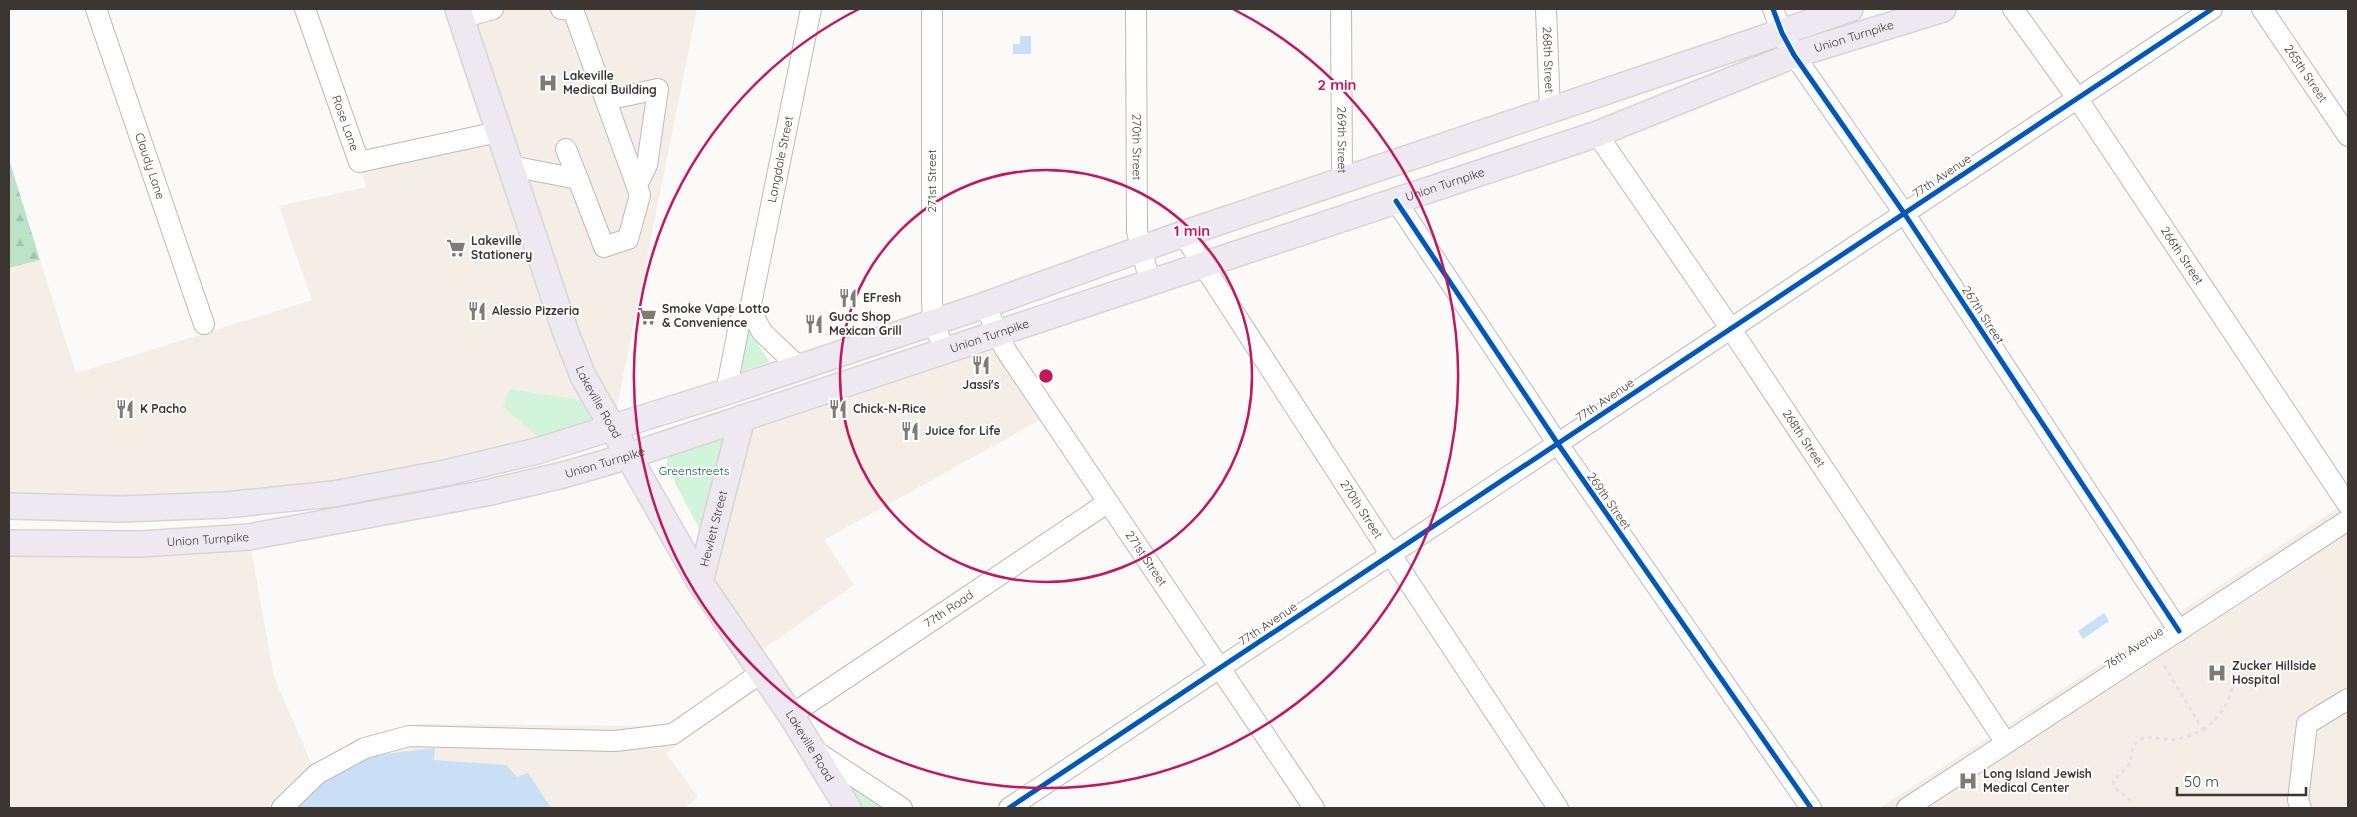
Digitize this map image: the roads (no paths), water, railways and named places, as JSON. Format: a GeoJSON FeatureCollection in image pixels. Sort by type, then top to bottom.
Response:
{"type":"FeatureCollection","features":[{"type":"Feature","properties":{"kind":"main road"},"geometry":{"type":"LineString","coordinates":[[9,506],[121,510],[225,505],[333,494],[445,473],[537,451],[726,392],[985,305],[1140,249],[1850,9]]}},
{"type":"Feature","properties":{"kind":"main road","name":"Union Turnpike"},"geometry":{"type":"LineString","coordinates":[[9,543],[141,544],[249,537],[486,493],[563,475],[629,456],[1597,134],[1794,55],[1943,9]]}},
{"type":"Feature","properties":{"kind":"main road","name":"Lakeville Road"},"geometry":{"type":"LineString","coordinates":[[459,13],[571,346],[583,376],[700,582],[791,715],[848,808]]}},
{"type":"Feature","properties":{"kind":"main road","name":"Hewlett Street"},"geometry":{"type":"LineString","coordinates":[[700,582],[742,418]]}},
{"type":"Feature","properties":{"kind":"street","name":"Claudy Lane"},"geometry":{"type":"LineString","coordinates":[[96,9],[204,324]]}},
{"type":"Feature","properties":{"kind":"street","name":"Rose Lane"},"geometry":{"type":"LineString","coordinates":[[305,9],[359,162],[498,132]]}},
{"type":"Feature","properties":{"kind":"street"},"geometry":{"type":"LineString","coordinates":[[459,13],[493,9]]}},
{"type":"Feature","properties":{"kind":"street"},"geometry":{"type":"LineString","coordinates":[[561,9],[573,10],[640,195],[628,239],[604,247],[566,149]]}},
{"type":"Feature","properties":{"kind":"street","name":"Langdale Street"},"geometry":{"type":"LineString","coordinates":[[726,392],[740,320],[750,309],[811,9]]}},
{"type":"Feature","properties":{"kind":"street","name":"271st Street"},"geometry":{"type":"LineString","coordinates":[[932,9],[933,322],[945,351]]}},
{"type":"Feature","properties":{"kind":"street","name":"270th Street"},"geometry":{"type":"LineString","coordinates":[[1136,9],[1137,224],[1140,249],[1150,283]]}},
{"type":"Feature","properties":{"kind":"street","name":"269th Street"},"geometry":{"type":"LineString","coordinates":[[1341,9],[1342,181]]}},
{"type":"Feature","properties":{"kind":"street","name":"268th Street"},"geometry":{"type":"LineString","coordinates":[[1546,9],[1550,111]]}},
{"type":"Feature","properties":{"kind":"street","name":"267th Street"},"geometry":{"type":"LineString","coordinates":[[1773,9],[1782,33],[1794,55],[1904,214],[2179,631]]}},
{"type":"Feature","properties":{"kind":"street","name":"266th Street"},"geometry":{"type":"LineString","coordinates":[[2013,9],[2077,98],[2348,505]]}},
{"type":"Feature","properties":{"kind":"street","name":"77th Avenue"},"geometry":{"type":"LineString","coordinates":[[1009,808],[2212,9]]}},
{"type":"Feature","properties":{"kind":"street","name":"265th Street"},"geometry":{"type":"LineString","coordinates":[[2262,9],[2348,136]]}},
{"type":"Feature","properties":{"kind":"street"},"geometry":{"type":"LineString","coordinates":[[606,100],[658,89],[647,164],[636,185]]}},
{"type":"Feature","properties":{"kind":"street","name":"268th Street"},"geometry":{"type":"LineString","coordinates":[[1597,134],[1731,329],[2006,743]]}},
{"type":"Feature","properties":{"kind":"street"},"geometry":{"type":"LineString","coordinates":[[511,166],[578,178]]}},
{"type":"Feature","properties":{"kind":"street","name":"269th Street"},"geometry":{"type":"LineString","coordinates":[[1396,201],[1558,444],[1810,808]]}},
{"type":"Feature","properties":{"kind":"street","name":"270th Street"},"geometry":{"type":"LineString","coordinates":[[1184,234],[1391,555],[1558,808]]}},
{"type":"Feature","properties":{"kind":"street","name":"271st Street"},"geometry":{"type":"LineString","coordinates":[[985,305],[996,334],[1314,808]]}},
{"type":"Feature","properties":{"kind":"street"},"geometry":{"type":"LineString","coordinates":[[750,309],[762,332],[799,367]]}},
{"type":"Feature","properties":{"kind":"street","name":"77th Road"},"geometry":{"type":"LineString","coordinates":[[791,715],[1108,503]]}},
{"type":"Feature","properties":{"kind":"street","name":"76th Avenue"},"geometry":{"type":"LineString","coordinates":[[1907,808],[2348,520]]}},
{"type":"Feature","properties":{"kind":"street"},"geometry":{"type":"LineString","coordinates":[[282,808],[317,774],[365,748],[409,736],[615,741],[673,734],[762,672]]}},
{"type":"Feature","properties":{"kind":"street"},"geometry":{"type":"LineString","coordinates":[[2300,808],[2298,800],[2307,724],[2348,699]]}},
{"type":"Feature","properties":{"kind":"street"},"geometry":{"type":"LineString","coordinates":[[813,749],[902,808]]}},
{"type":"Feature","properties":{"kind":"water"},"geometry":{"type":"Polygon","coordinates":[[[1020,36],[1031,36],[1031,54],[1013,54],[1013,44],[1020,44],[1020,36]]]}},
{"type":"Feature","properties":{"kind":"water"},"geometry":{"type":"Polygon","coordinates":[[[2104,613],[2109,621],[2083,639],[2078,631],[2104,613]]]}},
{"type":"Feature","properties":{"kind":"water"},"geometry":{"type":"Polygon","coordinates":[[[435,748],[434,760],[506,765],[517,777],[528,773],[551,808],[289,808],[314,786],[367,756],[435,748]]]}},
{"type":"Feature","properties":{"kind":"place","name":"Lakeville Medical Building"},"geometry":{"type":"Point","coordinates":[548,83]}},
{"type":"Feature","properties":{"kind":"place","name":"Lakeville Stationery"},"geometry":{"type":"Point","coordinates":[456,248]}},
{"type":"Feature","properties":{"kind":"place","name":"EFresh"},"geometry":{"type":"Point","coordinates":[848,298]}},
{"type":"Feature","properties":{"kind":"place","name":"Alessio Pizzeria"},"geometry":{"type":"Point","coordinates":[477,311]}},
{"type":"Feature","properties":{"kind":"place","name":"Smoke Vape Lotto & Convenience"},"geometry":{"type":"Point","coordinates":[647,316]}},
{"type":"Feature","properties":{"kind":"place","name":"Guac Shop Mexican Grill"},"geometry":{"type":"Point","coordinates":[814,324]}},
{"type":"Feature","properties":{"kind":"place","name":"Jassi's"},"geometry":{"type":"Point","coordinates":[981,365]}},
{"type":"Feature","properties":{"kind":"place","name":"K Pacho"},"geometry":{"type":"Point","coordinates":[125,409]}},
{"type":"Feature","properties":{"kind":"place","name":"Chick-N-Rice"},"geometry":{"type":"Point","coordinates":[838,409]}},
{"type":"Feature","properties":{"kind":"place","name":"Juice for Life"},"geometry":{"type":"Point","coordinates":[910,431]}},
{"type":"Feature","properties":{"kind":"place","name":"Zucker Hillside Hospital"},"geometry":{"type":"Point","coordinates":[2217,673]}},
{"type":"Feature","properties":{"kind":"place","name":"Long Island Jewish Medical Center"},"geometry":{"type":"Point","coordinates":[1968,781]}},
{"type":"Feature","properties":{"kind":"park label","name":"Greenstreets"},"geometry":{"type":"Point","coordinates":[694,471]}}]}
